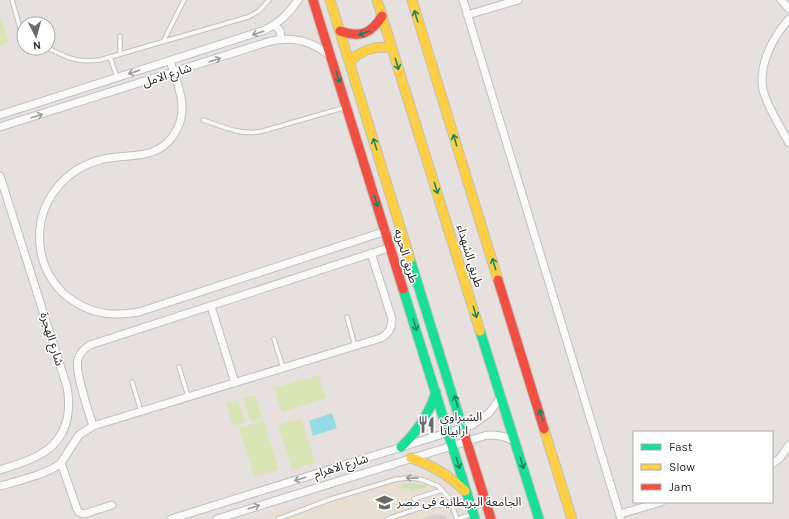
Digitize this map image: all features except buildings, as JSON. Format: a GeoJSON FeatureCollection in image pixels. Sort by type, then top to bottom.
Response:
{"type":"FeatureCollection","features":[{"type":"Feature","properties":{"kind":"street","name":"شارع الامل"},"geometry":{"type":"LineString","coordinates":[[0,116],[265,30],[276,25],[285,17],[298,0]]}},
{"type":"Feature","properties":{"kind":"street","name":"طريق الحريه"},"geometry":{"type":"LineString","coordinates":[[313,0],[474,516]]}},
{"type":"Feature","properties":{"kind":"street","name":"طريق الحريه"},"geometry":{"type":"LineString","coordinates":[[330,0],[464,427],[491,519]]}},
{"type":"Feature","properties":{"kind":"street","name":"طريق الشهداء"},"geometry":{"type":"LineString","coordinates":[[377,0],[539,519]]}},
{"type":"Feature","properties":{"kind":"street","name":"طريق الشهداء"},"geometry":{"type":"LineString","coordinates":[[412,0],[572,519]]}},
{"type":"Feature","properties":{"kind":"street"},"geometry":{"type":"LineString","coordinates":[[463,0],[621,516],[658,503]]}},
{"type":"Feature","properties":{"kind":"street"},"geometry":{"type":"LineString","coordinates":[[467,15],[518,0]]}},
{"type":"Feature","properties":{"kind":"street"},"geometry":{"type":"LineString","coordinates":[[781,0],[789,9]]}},
{"type":"Feature","properties":{"kind":"street"},"geometry":{"type":"LineString","coordinates":[[340,31],[356,35],[364,34],[372,30],[378,24],[382,16]]}},
{"type":"Feature","properties":{"kind":"street"},"geometry":{"type":"LineString","coordinates":[[788,21],[768,52],[762,75],[763,90],[789,143]]}},
{"type":"Feature","properties":{"kind":"street"},"geometry":{"type":"LineString","coordinates":[[276,25],[280,31],[281,39]]}},
{"type":"Feature","properties":{"kind":"street","name":"شارع الامل"},"geometry":{"type":"LineString","coordinates":[[0,127],[271,41],[292,39],[314,44],[332,58]]}},
{"type":"Feature","properties":{"kind":"street"},"geometry":{"type":"LineString","coordinates":[[350,62],[355,56],[369,48],[380,46],[392,48]]}},
{"type":"Feature","properties":{"kind":"street"},"geometry":{"type":"LineString","coordinates":[[170,61],[182,100],[182,113],[179,125],[173,136],[164,145],[153,152],[141,156],[104,159],[80,167],[59,184],[50,196],[44,208],[40,222],[39,237],[44,265],[51,278],[70,299],[83,307],[110,315],[125,315],[139,312],[401,226]]}},
{"type":"Feature","properties":{"kind":"street"},"geometry":{"type":"LineString","coordinates":[[351,121],[367,116]]}},
{"type":"Feature","properties":{"kind":"street","name":"شارع الهجرة"},"geometry":{"type":"LineString","coordinates":[[0,176],[60,366],[69,399],[69,412],[66,424],[60,436],[52,446],[31,460],[0,470]]}},
{"type":"Feature","properties":{"kind":"street"},"geometry":{"type":"LineString","coordinates":[[93,426],[77,364],[81,352],[90,345],[391,247]]}},
{"type":"Feature","properties":{"kind":"street"},"geometry":{"type":"LineString","coordinates":[[0,486],[53,469],[61,463],[79,435],[93,426],[381,338],[390,330],[392,319],[372,253]]}},
{"type":"Feature","properties":{"kind":"street"},"geometry":{"type":"LineString","coordinates":[[210,306],[235,383]]}},
{"type":"Feature","properties":{"kind":"street"},"geometry":{"type":"LineString","coordinates":[[401,447],[423,422],[431,407],[436,392]]}},
{"type":"Feature","properties":{"kind":"street","name":"شارع الاهرام"},"geometry":{"type":"LineString","coordinates":[[172,519],[472,425],[489,413],[501,397]]}},
{"type":"Feature","properties":{"kind":"street","name":"شارع الاهرام"},"geometry":{"type":"LineString","coordinates":[[217,519],[487,435],[507,437],[515,442]]}},
{"type":"Feature","properties":{"kind":"street"},"geometry":{"type":"LineString","coordinates":[[773,463],[780,458],[789,445]]}},
{"type":"Feature","properties":{"kind":"street"},"geometry":{"type":"LineString","coordinates":[[384,452],[389,465]]}},
{"type":"Feature","properties":{"kind":"street"},"geometry":{"type":"LineString","coordinates":[[372,456],[376,469]]}},
{"type":"Feature","properties":{"kind":"street"},"geometry":{"type":"LineString","coordinates":[[411,458],[442,471],[455,480],[467,492]]}},
{"type":"Feature","properties":{"kind":"street"},"geometry":{"type":"LineString","coordinates":[[61,463],[77,509],[84,516],[112,505]]}},
{"type":"Feature","properties":{"kind":"street"},"geometry":{"type":"LineString","coordinates":[[474,516],[488,509]]}},
{"type":"Feature","properties":{"kind":"lane"},"geometry":{"type":"LineString","coordinates":[[12,0],[17,16]]}},
{"type":"Feature","properties":{"kind":"lane"},"geometry":{"type":"LineString","coordinates":[[163,42],[184,0]]}},
{"type":"Feature","properties":{"kind":"lane"},"geometry":{"type":"LineString","coordinates":[[56,52],[78,61],[100,60],[248,17],[259,11],[269,0]]}},
{"type":"Feature","properties":{"kind":"lane"},"geometry":{"type":"LineString","coordinates":[[120,36],[120,54]]}},
{"type":"Feature","properties":{"kind":"lane"},"geometry":{"type":"LineString","coordinates":[[110,57],[117,78]]}},
{"type":"Feature","properties":{"kind":"lane"},"geometry":{"type":"LineString","coordinates":[[204,120],[237,131],[253,133],[347,107]]}},
{"type":"Feature","properties":{"kind":"lane"},"geometry":{"type":"LineString","coordinates":[[346,317],[355,346]]}},
{"type":"Feature","properties":{"kind":"lane"},"geometry":{"type":"LineString","coordinates":[[274,339],[282,368]]}},
{"type":"Feature","properties":{"kind":"lane"},"geometry":{"type":"LineString","coordinates":[[179,367],[188,398]]}},
{"type":"Feature","properties":{"kind":"lane"},"geometry":{"type":"LineString","coordinates":[[132,382],[141,412]]}},
{"type":"Feature","properties":{"kind":"lane"},"geometry":{"type":"LineString","coordinates":[[278,519],[331,499],[397,479],[420,479],[432,483],[442,490],[450,499],[458,519],[474,516]]}},
{"type":"Feature","properties":{"kind":"lane"},"geometry":{"type":"LineString","coordinates":[[414,499],[442,490]]}},
{"type":"Feature","properties":{"kind":"lane"},"geometry":{"type":"LineString","coordinates":[[388,519],[434,505],[454,507]]}},
{"type":"Feature","properties":{"kind":"shaded area","name":"الجامعة البريطانية فى مصر"},"geometry":{"type":"Polygon","coordinates":[[[414,473],[430,475],[446,482],[457,495],[466,519],[252,519],[399,474],[414,473]]]}},
{"type":"Feature","properties":{"kind":"shaded area"},"geometry":{"type":"Polygon","coordinates":[[[437,514],[446,516],[447,519],[420,519],[437,514]]]}},
{"type":"Feature","properties":{"kind":"green space"},"geometry":{"type":"Polygon","coordinates":[[[0,16],[9,43],[0,46],[0,16]]]}},
{"type":"Feature","properties":{"kind":"green space"},"geometry":{"type":"Polygon","coordinates":[[[319,375],[326,398],[282,412],[274,388],[319,375]]]}},
{"type":"Feature","properties":{"kind":"green space"},"geometry":{"type":"Polygon","coordinates":[[[255,395],[262,418],[250,421],[243,398],[255,395]]]}},
{"type":"Feature","properties":{"kind":"green space"},"geometry":{"type":"Polygon","coordinates":[[[238,400],[245,422],[233,426],[226,403],[238,400]]]}},
{"type":"Feature","properties":{"kind":"green space"},"geometry":{"type":"Polygon","coordinates":[[[301,418],[315,462],[292,470],[278,425],[301,418]]]}},
{"type":"Feature","properties":{"kind":"green space"},"geometry":{"type":"Polygon","coordinates":[[[264,421],[279,470],[254,477],[239,428],[264,421]]]}},
{"type":"Feature","properties":{"kind":"green space"},"geometry":{"type":"Polygon","coordinates":[[[400,484],[426,485],[427,487],[411,492],[409,488],[402,489],[400,484]]]}},
{"type":"Feature","properties":{"kind":"water"},"geometry":{"type":"Polygon","coordinates":[[[332,413],[337,428],[313,436],[309,421],[332,413]]]}},
{"type":"Feature","properties":{"kind":"traffic: fast"},"geometry":{"type":"LineString","coordinates":[[410,259],[465,436]]}},
{"type":"Feature","properties":{"kind":"traffic: fast"},"geometry":{"type":"LineString","coordinates":[[403,289],[475,519]]}},
{"type":"Feature","properties":{"kind":"traffic: fast"},"geometry":{"type":"LineString","coordinates":[[480,331],[539,519]]}},
{"type":"Feature","properties":{"kind":"traffic: fast"},"geometry":{"type":"LineString","coordinates":[[401,447],[413,435],[422,422],[430,408],[436,392]]}},
{"type":"Feature","properties":{"kind":"traffic: slow"},"geometry":{"type":"LineString","coordinates":[[330,0],[410,259]]}},
{"type":"Feature","properties":{"kind":"traffic: slow"},"geometry":{"type":"LineString","coordinates":[[377,0],[480,331]]}},
{"type":"Feature","properties":{"kind":"traffic: slow"},"geometry":{"type":"LineString","coordinates":[[412,0],[498,280]]}},
{"type":"Feature","properties":{"kind":"traffic: slow"},"geometry":{"type":"LineString","coordinates":[[349,62],[359,54],[369,49],[380,47],[392,48]]}},
{"type":"Feature","properties":{"kind":"traffic: slow"},"geometry":{"type":"LineString","coordinates":[[544,429],[572,519]]}},
{"type":"Feature","properties":{"kind":"traffic: slow"},"geometry":{"type":"LineString","coordinates":[[411,458],[440,471],[465,491]]}},
{"type":"Feature","properties":{"kind":"traffic: jam"},"geometry":{"type":"LineString","coordinates":[[313,0],[403,289]]}},
{"type":"Feature","properties":{"kind":"traffic: jam"},"geometry":{"type":"LineString","coordinates":[[340,31],[353,34],[364,33],[374,27],[382,16]]}},
{"type":"Feature","properties":{"kind":"traffic: jam"},"geometry":{"type":"LineString","coordinates":[[498,280],[544,429]]}},
{"type":"Feature","properties":{"kind":"traffic: jam"},"geometry":{"type":"LineString","coordinates":[[465,436],[491,519]]}},
{"type":"Feature","properties":{"kind":"place","name":"الشبراوى ارابياتا"},"geometry":{"type":"Point","coordinates":[427,424]}},
{"type":"Feature","properties":{"kind":"place","name":"الجامعة البريطانية فى مصر"},"geometry":{"type":"Point","coordinates":[384,502]}}]}
